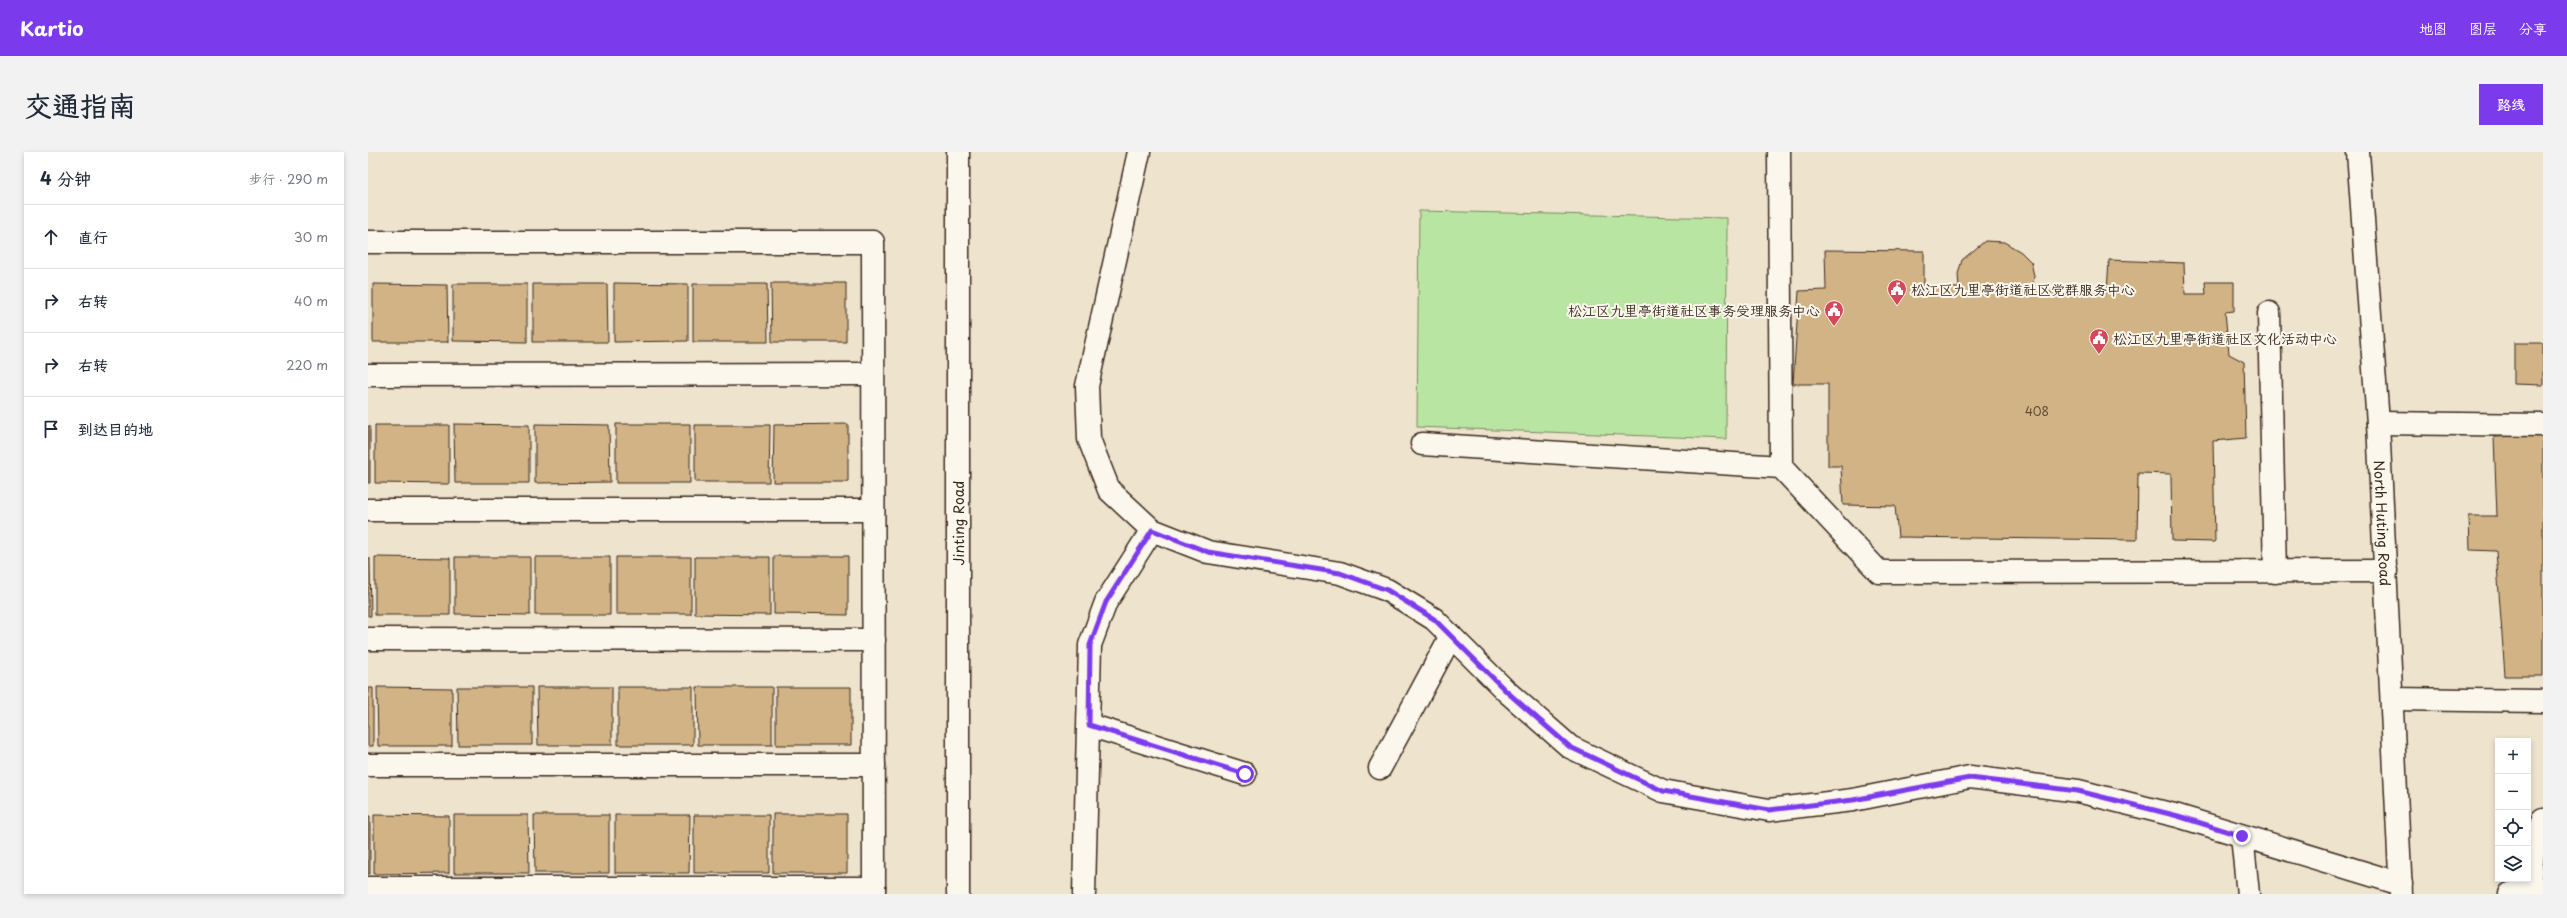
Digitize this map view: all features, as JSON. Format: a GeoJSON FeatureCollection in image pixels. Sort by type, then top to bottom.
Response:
{"type":"FeatureCollection","features":[{"type":"Feature","properties":{"kind":"street","name":"Jinting Road"},"geometry":{"type":"LineString","coordinates":[[958,152],[958,894]]}},
{"type":"Feature","properties":{"kind":"street"},"geometry":{"type":"LineString","coordinates":[[1139,152],[1087,386],[1089,439],[1109,490],[1152,530],[1208,552],[1340,573],[1387,590],[1434,619],[1506,691],[1570,747],[1663,791],[1769,810],[1853,800],[1970,778],[2078,791],[2178,816],[2401,889]]}},
{"type":"Feature","properties":{"kind":"street"},"geometry":{"type":"LineString","coordinates":[[1779,152],[1781,467],[1879,572],[2386,571]]}},
{"type":"Feature","properties":{"kind":"street","name":"North Huting Road"},"geometry":{"type":"LineString","coordinates":[[2358,152],[2378,423],[2401,889]]}},
{"type":"Feature","properties":{"kind":"street"},"geometry":{"type":"LineString","coordinates":[[368,242],[873,242],[874,891],[368,888]]}},
{"type":"Feature","properties":{"kind":"street"},"geometry":{"type":"LineString","coordinates":[[2269,313],[2275,572]]}},
{"type":"Feature","properties":{"kind":"street"},"geometry":{"type":"LineString","coordinates":[[368,375],[873,374]]}},
{"type":"Feature","properties":{"kind":"street"},"geometry":{"type":"LineString","coordinates":[[2378,423],[2543,425]]}},
{"type":"Feature","properties":{"kind":"street"},"geometry":{"type":"LineString","coordinates":[[1422,444],[1781,467]]}},
{"type":"Feature","properties":{"kind":"street"},"geometry":{"type":"LineString","coordinates":[[368,510],[873,510]]}},
{"type":"Feature","properties":{"kind":"street"},"geometry":{"type":"LineString","coordinates":[[1084,894],[1090,645],[1106,602],[1152,530]]}},
{"type":"Feature","properties":{"kind":"street"},"geometry":{"type":"LineString","coordinates":[[1380,768],[1451,636]]}},
{"type":"Feature","properties":{"kind":"street"},"geometry":{"type":"LineString","coordinates":[[368,639],[874,640]]}},
{"type":"Feature","properties":{"kind":"street"},"geometry":{"type":"LineString","coordinates":[[2392,700],[2543,701]]}},
{"type":"Feature","properties":{"kind":"street"},"geometry":{"type":"LineString","coordinates":[[1089,725],[1245,774]]}},
{"type":"Feature","properties":{"kind":"street"},"geometry":{"type":"LineString","coordinates":[[368,765],[874,765]]}},
{"type":"Feature","properties":{"kind":"street"},"geometry":{"type":"LineString","coordinates":[[2527,890],[2533,853],[2543,818]]}},
{"type":"Feature","properties":{"kind":"street"},"geometry":{"type":"LineString","coordinates":[[2242,836],[2248,894]]}},
{"type":"Feature","properties":{"kind":"green space"},"geometry":{"type":"Polygon","coordinates":[[[1419,211],[1727,218],[1726,439],[1417,427],[1419,211]]]}},
{"type":"Feature","properties":{"kind":"building"},"geometry":{"type":"Polygon","coordinates":[[[1985,241],[2004,242],[2021,252],[2031,262],[2034,276],[2032,292],[2107,292],[2109,260],[2184,263],[2185,294],[2206,294],[2205,282],[2234,282],[2234,311],[2225,312],[2229,354],[2244,362],[2246,438],[2213,441],[2215,542],[2172,541],[2171,474],[2138,473],[2137,540],[1898,537],[1895,506],[1843,505],[1841,466],[1828,466],[1828,384],[1793,384],[1799,291],[1826,290],[1825,250],[1924,251],[1924,287],[1959,288],[1958,274],[1962,260],[1985,241]]]}},
{"type":"Feature","properties":{"kind":"building"},"geometry":{"type":"Polygon","coordinates":[[[614,283],[688,284],[688,341],[614,342],[614,283]]]}},
{"type":"Feature","properties":{"kind":"building"},"geometry":{"type":"Polygon","coordinates":[[[771,283],[846,283],[846,342],[772,342],[771,283]]]}},
{"type":"Feature","properties":{"kind":"building"},"geometry":{"type":"Polygon","coordinates":[[[373,284],[447,285],[448,342],[373,342],[373,284]]]}},
{"type":"Feature","properties":{"kind":"building"},"geometry":{"type":"Polygon","coordinates":[[[453,284],[527,284],[527,342],[453,341],[453,284]]]}},
{"type":"Feature","properties":{"kind":"building"},"geometry":{"type":"Polygon","coordinates":[[[533,284],[607,284],[608,342],[533,342],[533,284]]]}},
{"type":"Feature","properties":{"kind":"building"},"geometry":{"type":"Polygon","coordinates":[[[693,284],[767,284],[768,342],[693,342],[693,284]]]}},
{"type":"Feature","properties":{"kind":"building"},"geometry":{"type":"Polygon","coordinates":[[[2514,343],[2543,343],[2543,385],[2514,384],[2514,343]]]}},
{"type":"Feature","properties":{"kind":"building"},"geometry":{"type":"Polygon","coordinates":[[[454,424],[529,425],[529,483],[455,483],[454,424]]]}},
{"type":"Feature","properties":{"kind":"building"},"geometry":{"type":"Polygon","coordinates":[[[535,424],[609,425],[610,482],[535,483],[535,424]]]}},
{"type":"Feature","properties":{"kind":"building"},"geometry":{"type":"Polygon","coordinates":[[[616,424],[690,424],[690,483],[616,483],[616,424]]]}},
{"type":"Feature","properties":{"kind":"building"},"geometry":{"type":"Polygon","coordinates":[[[848,424],[848,482],[773,482],[774,425],[848,424]]]}},
{"type":"Feature","properties":{"kind":"building"},"geometry":{"type":"Polygon","coordinates":[[[375,425],[449,425],[449,484],[375,483],[375,425]]]}},
{"type":"Feature","properties":{"kind":"building"},"geometry":{"type":"Polygon","coordinates":[[[695,425],[770,425],[769,482],[695,482],[695,425]]]}},
{"type":"Feature","properties":{"kind":"building"},"geometry":{"type":"Polygon","coordinates":[[[368,426],[370,426],[370,483],[368,483],[368,426]]]}},
{"type":"Feature","properties":{"kind":"building"},"geometry":{"type":"Polygon","coordinates":[[[2543,435],[2543,676],[2505,676],[2496,551],[2470,550],[2469,516],[2497,516],[2494,437],[2543,435]]]}},
{"type":"Feature","properties":{"kind":"building"},"geometry":{"type":"Polygon","coordinates":[[[774,556],[848,556],[848,615],[774,614],[774,556]]]}},
{"type":"Feature","properties":{"kind":"building"},"geometry":{"type":"Polygon","coordinates":[[[375,557],[450,558],[450,615],[375,615],[375,557]]]}},
{"type":"Feature","properties":{"kind":"building"},"geometry":{"type":"Polygon","coordinates":[[[455,557],[530,557],[530,615],[455,614],[455,557]]]}},
{"type":"Feature","properties":{"kind":"building"},"geometry":{"type":"Polygon","coordinates":[[[535,557],[610,557],[610,615],[535,615],[535,557]]]}},
{"type":"Feature","properties":{"kind":"building"},"geometry":{"type":"Polygon","coordinates":[[[616,557],[691,557],[691,614],[616,614],[616,557]]]}},
{"type":"Feature","properties":{"kind":"building"},"geometry":{"type":"Polygon","coordinates":[[[695,557],[770,557],[770,615],[695,614],[695,557]]]}},
{"type":"Feature","properties":{"kind":"building"},"geometry":{"type":"Polygon","coordinates":[[[368,558],[370,558],[371,616],[368,616],[368,558]]]}},
{"type":"Feature","properties":{"kind":"building"},"geometry":{"type":"Polygon","coordinates":[[[377,687],[452,688],[452,746],[378,746],[377,687]]]}},
{"type":"Feature","properties":{"kind":"building"},"geometry":{"type":"Polygon","coordinates":[[[457,687],[532,687],[532,745],[458,745],[457,687]]]}},
{"type":"Feature","properties":{"kind":"building"},"geometry":{"type":"Polygon","coordinates":[[[537,687],[612,687],[612,745],[538,745],[537,687]]]}},
{"type":"Feature","properties":{"kind":"building"},"geometry":{"type":"Polygon","coordinates":[[[618,687],[693,687],[693,745],[618,745],[618,687]]]}},
{"type":"Feature","properties":{"kind":"building"},"geometry":{"type":"Polygon","coordinates":[[[697,687],[772,687],[772,745],[698,745],[697,687]]]}},
{"type":"Feature","properties":{"kind":"building"},"geometry":{"type":"Polygon","coordinates":[[[776,687],[851,687],[851,745],[776,745],[776,687]]]}},
{"type":"Feature","properties":{"kind":"building"},"geometry":{"type":"Polygon","coordinates":[[[368,688],[373,688],[373,746],[368,746],[368,688]]]}},
{"type":"Feature","properties":{"kind":"building"},"geometry":{"type":"Polygon","coordinates":[[[773,814],[847,814],[847,873],[773,873],[773,814]]]}},
{"type":"Feature","properties":{"kind":"building"},"geometry":{"type":"Polygon","coordinates":[[[374,815],[449,816],[449,873],[374,874],[374,815]]]}},
{"type":"Feature","properties":{"kind":"building"},"geometry":{"type":"Polygon","coordinates":[[[454,815],[528,815],[529,873],[454,873],[454,815]]]}},
{"type":"Feature","properties":{"kind":"building"},"geometry":{"type":"Polygon","coordinates":[[[534,815],[609,815],[609,873],[535,873],[534,815]]]}},
{"type":"Feature","properties":{"kind":"building"},"geometry":{"type":"Polygon","coordinates":[[[615,815],[690,815],[689,873],[615,873],[615,815]]]}},
{"type":"Feature","properties":{"kind":"building"},"geometry":{"type":"Polygon","coordinates":[[[694,815],[769,815],[769,873],[694,873],[694,815]]]}},
{"type":"Feature","properties":{"kind":"building"},"geometry":{"type":"Polygon","coordinates":[[[368,816],[370,816],[370,874],[368,874],[368,816]]]}},
{"type":"Feature","properties":{"kind":"place","name":"松江区九里亭街道社区党群服务中心"},"geometry":{"type":"Point","coordinates":[1897,306]}},
{"type":"Feature","properties":{"kind":"place","name":"松江区九里亭街道社区事务受理服务中心"},"geometry":{"type":"Point","coordinates":[1834,327]}},
{"type":"Feature","properties":{"kind":"place","name":"松江区九里亭街道社区文化活动中心"},"geometry":{"type":"Point","coordinates":[2099,355]}},
{"type":"Feature","properties":{"kind":"route"},"geometry":{"type":"LineString","coordinates":[[1245,774],[1089,725],[1090,645],[1106,602],[1152,530],[1208,552],[1340,573],[1387,590],[1434,619],[1506,691],[1570,747],[1663,791],[1769,810],[1853,800],[1970,778],[2078,791],[2178,816],[2242,836]]}}]}
